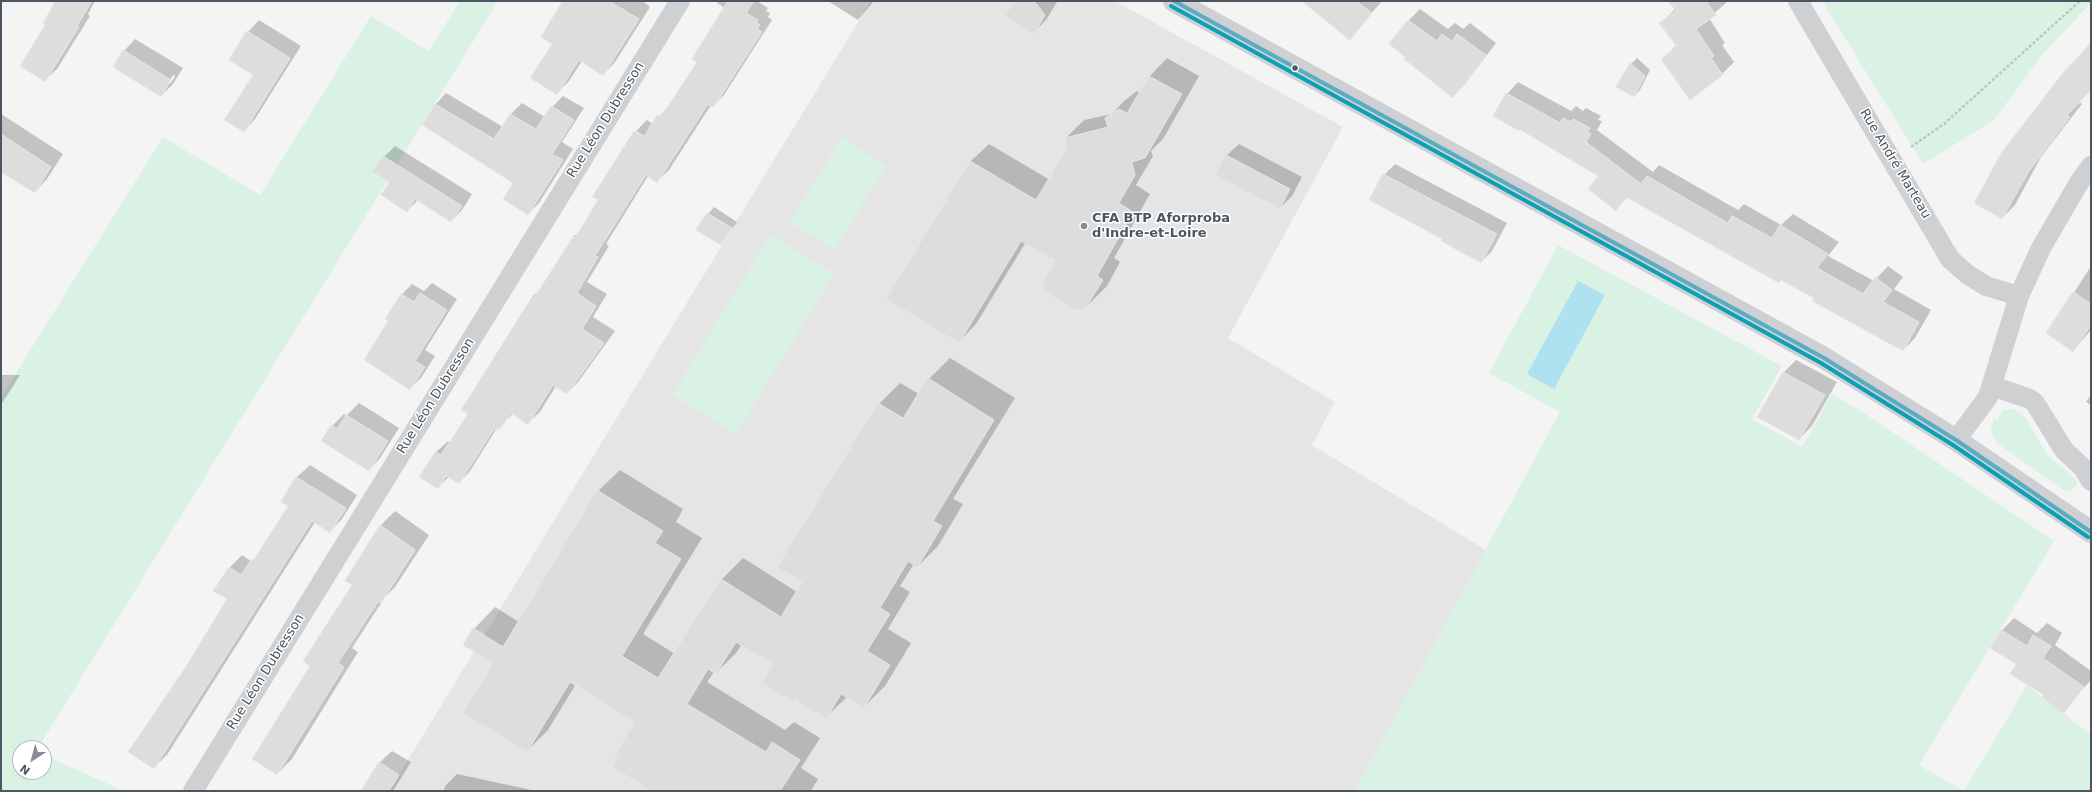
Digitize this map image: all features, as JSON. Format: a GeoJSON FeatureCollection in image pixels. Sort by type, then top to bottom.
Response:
{"type":"FeatureCollection","features":[{"type":"Feature","properties":{"kind":"street","name":"Rue Léon Dubresson"},"geometry":{"type":"LineString","coordinates":[[193,791],[680,1]]}},
{"type":"Feature","properties":{"kind":"street"},"geometry":{"type":"LineString","coordinates":[[1174,1],[1824,358],[1956,440],[2091,532]]}},
{"type":"Feature","properties":{"kind":"street","name":"Rue André Marteau"},"geometry":{"type":"LineString","coordinates":[[1798,1],[1950,259],[1967,274],[1986,286],[2019,296]]}},
{"type":"Feature","properties":{"kind":"street"},"geometry":{"type":"LineString","coordinates":[[1956,440],[1984,404],[1992,386],[2019,296],[2041,248],[2080,181],[2091,166]]}},
{"type":"Feature","properties":{"kind":"street"},"geometry":{"type":"LineString","coordinates":[[1992,386],[2030,399],[2036,404],[2064,450],[2083,468],[2091,481]]}},
{"type":"Feature","properties":{"kind":"path"},"geometry":{"type":"LineString","coordinates":[[1892,159],[1925,139],[1944,124],[2080,1]]}},
{"type":"Feature","properties":{"kind":"shaded area"},"geometry":{"type":"Polygon","coordinates":[[[871,1],[1115,1],[1343,127],[1228,338],[1335,402],[1312,445],[1486,550],[1355,791],[389,791],[871,1]]]}},
{"type":"Feature","properties":{"kind":"green space"},"geometry":{"type":"Polygon","coordinates":[[[460,1],[498,1],[43,740],[12,740],[12,780],[52,780],[52,759],[124,791],[1,791],[1,397],[163,137],[260,195],[371,16],[429,51],[460,1]]]}},
{"type":"Feature","properties":{"kind":"green space"},"geometry":{"type":"Polygon","coordinates":[[[1822,1],[2091,1],[2091,3],[2042,55],[1994,120],[1923,164],[1822,1]]]}},
{"type":"Feature","properties":{"kind":"green space"},"geometry":{"type":"Polygon","coordinates":[[[842,137],[886,166],[834,250],[790,222],[842,137]]]}},
{"type":"Feature","properties":{"kind":"green space"},"geometry":{"type":"Polygon","coordinates":[[[771,234],[834,274],[736,434],[672,395],[771,234]]]}},
{"type":"Feature","properties":{"kind":"green space"},"geometry":{"type":"Polygon","coordinates":[[[1558,245],[1782,366],[1752,419],[1802,447],[1832,394],[1858,409],[2054,541],[1919,765],[1964,791],[1355,791],[1560,412],[1489,373],[1558,245]]]}},
{"type":"Feature","properties":{"kind":"green space"},"geometry":{"type":"Polygon","coordinates":[[[2014,409],[2026,418],[2047,455],[2076,479],[2077,485],[2072,490],[2065,491],[1995,441],[1992,431],[1994,418],[1997,420],[2003,410],[2014,409]]]}},
{"type":"Feature","properties":{"kind":"green space"},"geometry":{"type":"Polygon","coordinates":[[[2027,685],[2091,735],[2091,791],[1964,791],[2027,685]]]}},
{"type":"Feature","properties":{"kind":"water"},"geometry":{"type":"Polygon","coordinates":[[[1578,281],[1605,295],[1554,389],[1527,374],[1578,281]]]}},
{"type":"Feature","properties":{"kind":"building"},"geometry":{"type":"Polygon","coordinates":[[[56,1],[92,1],[77,26],[79,27],[45,82],[20,66],[45,25],[43,23],[56,1]]]}},
{"type":"Feature","properties":{"kind":"building"},"geometry":{"type":"Polygon","coordinates":[[[563,1],[609,1],[639,19],[603,76],[579,60],[557,95],[530,78],[552,44],[541,37],[563,1]]]}},
{"type":"Feature","properties":{"kind":"building"},"geometry":{"type":"Polygon","coordinates":[[[728,1],[754,1],[746,13],[758,20],[756,23],[760,25],[757,29],[762,32],[713,108],[708,104],[657,183],[646,175],[595,256],[598,257],[577,293],[596,306],[582,329],[604,343],[567,394],[553,385],[528,425],[511,413],[500,429],[494,429],[459,484],[446,476],[438,489],[419,477],[435,452],[441,455],[468,414],[461,410],[532,297],[534,298],[573,237],[575,238],[598,200],[592,197],[634,131],[644,137],[657,115],[661,117],[697,62],[692,59],[728,1]]]}},
{"type":"Feature","properties":{"kind":"building"},"geometry":{"type":"Polygon","coordinates":[[[1015,1],[1035,2],[1045,15],[1034,34],[1005,16],[1015,1]]]}},
{"type":"Feature","properties":{"kind":"building"},"geometry":{"type":"Polygon","coordinates":[[[1302,1],[1356,1],[1372,13],[1350,40],[1302,1]]]}},
{"type":"Feature","properties":{"kind":"building"},"geometry":{"type":"Polygon","coordinates":[[[1668,1],[1706,1],[1716,15],[1696,29],[1714,56],[1711,58],[1723,75],[1690,100],[1661,59],[1677,47],[1659,23],[1676,11],[1668,1]]]}},
{"type":"Feature","properties":{"kind":"building"},"geometry":{"type":"Polygon","coordinates":[[[1408,20],[1437,41],[1442,34],[1452,41],[1457,34],[1486,55],[1453,98],[1404,59],[1405,57],[1389,44],[1408,20]]]}},
{"type":"Feature","properties":{"kind":"building"},"geometry":{"type":"Polygon","coordinates":[[[247,31],[290,58],[244,132],[224,120],[253,75],[229,60],[247,31]]]}},
{"type":"Feature","properties":{"kind":"building"},"geometry":{"type":"Polygon","coordinates":[[[2091,43],[2091,90],[2067,115],[2070,117],[2029,171],[2002,219],[1974,203],[2002,152],[2062,74],[2091,43]]]}},
{"type":"Feature","properties":{"kind":"building"},"geometry":{"type":"Polygon","coordinates":[[[123,50],[171,80],[161,97],[113,67],[123,50]]]}},
{"type":"Feature","properties":{"kind":"building"},"geometry":{"type":"Polygon","coordinates":[[[1630,63],[1645,76],[1634,97],[1616,87],[1630,63]]]}},
{"type":"Feature","properties":{"kind":"building"},"geometry":{"type":"Polygon","coordinates":[[[1149,76],[1182,94],[1145,158],[1132,162],[1135,175],[1119,203],[1133,212],[1097,276],[1103,280],[1085,309],[1073,309],[1045,291],[1043,285],[1045,278],[1055,260],[1021,241],[959,343],[886,299],[970,161],[1036,200],[1066,150],[1065,138],[1108,127],[1105,118],[1119,109],[1127,113],[1149,76]]]}},
{"type":"Feature","properties":{"kind":"building"},"geometry":{"type":"Polygon","coordinates":[[[1506,93],[1560,123],[1563,118],[1571,122],[1573,119],[1590,128],[1587,132],[1591,134],[1586,142],[1641,184],[1647,176],[1728,223],[1732,216],[1772,238],[1780,225],[1828,254],[1817,268],[1863,294],[1875,277],[1892,290],[1883,302],[1919,322],[1903,351],[1812,301],[1814,298],[1781,280],[1779,283],[1626,197],[1616,211],[1588,189],[1598,176],[1519,129],[1519,131],[1493,116],[1506,93]]]}},
{"type":"Feature","properties":{"kind":"building"},"geometry":{"type":"Polygon","coordinates":[[[435,104],[494,139],[510,114],[536,129],[551,106],[574,120],[552,154],[563,160],[528,215],[503,199],[513,183],[422,125],[435,104]]]}},
{"type":"Feature","properties":{"kind":"building"},"geometry":{"type":"Polygon","coordinates":[[[1,134],[51,167],[35,193],[1,172],[1,134]]]}},
{"type":"Feature","properties":{"kind":"building"},"geometry":{"type":"Polygon","coordinates":[[[1226,155],[1290,189],[1280,209],[1215,175],[1226,155]]]}},
{"type":"Feature","properties":{"kind":"building"},"geometry":{"type":"Polygon","coordinates":[[[383,156],[462,206],[451,222],[415,199],[407,212],[381,195],[389,182],[373,172],[383,156]]]}},
{"type":"Feature","properties":{"kind":"building"},"geometry":{"type":"Polygon","coordinates":[[[1383,174],[1497,234],[1481,263],[1441,241],[1442,239],[1369,200],[1383,174]]]}},
{"type":"Feature","properties":{"kind":"building"},"geometry":{"type":"Polygon","coordinates":[[[707,213],[732,228],[721,245],[696,230],[707,213]]]}},
{"type":"Feature","properties":{"kind":"building"},"geometry":{"type":"Polygon","coordinates":[[[2073,292],[2091,304],[2091,325],[2073,352],[2046,333],[2073,292]]]}},
{"type":"Feature","properties":{"kind":"building"},"geometry":{"type":"Polygon","coordinates":[[[420,293],[447,310],[415,361],[425,367],[410,390],[364,360],[388,321],[385,319],[401,294],[414,302],[420,293]]]}},
{"type":"Feature","properties":{"kind":"building"},"geometry":{"type":"Polygon","coordinates":[[[1783,372],[1825,395],[1799,440],[1757,417],[1783,372]]]}},
{"type":"Feature","properties":{"kind":"building"},"geometry":{"type":"Polygon","coordinates":[[[928,378],[994,420],[933,521],[942,526],[917,568],[908,561],[880,608],[890,614],[867,651],[890,665],[864,708],[841,694],[826,719],[795,699],[793,702],[761,683],[773,664],[736,642],[716,674],[708,669],[687,704],[766,752],[772,742],[800,760],[780,791],[651,791],[613,767],[618,759],[614,756],[635,722],[570,682],[527,752],[463,713],[493,663],[463,645],[473,628],[503,647],[597,490],[663,531],[655,543],[681,559],[622,656],[658,678],[721,579],[781,617],[802,582],[777,567],[878,403],[903,418],[928,378]]]}},
{"type":"Feature","properties":{"kind":"building"},"geometry":{"type":"Polygon","coordinates":[[[346,415],[388,441],[369,471],[321,441],[331,425],[337,429],[346,415]]]}},
{"type":"Feature","properties":{"kind":"building"},"geometry":{"type":"Polygon","coordinates":[[[296,477],[346,508],[330,533],[312,521],[154,769],[128,752],[185,668],[227,599],[213,591],[229,567],[241,575],[251,560],[253,561],[288,506],[281,502],[296,477]]]}},
{"type":"Feature","properties":{"kind":"building"},"geometry":{"type":"Polygon","coordinates":[[[380,525],[415,550],[381,603],[378,602],[338,663],[344,667],[277,775],[252,759],[310,666],[303,661],[352,585],[345,581],[380,525]]]}},
{"type":"Feature","properties":{"kind":"building"},"geometry":{"type":"Polygon","coordinates":[[[2001,630],[2027,646],[2033,635],[2051,646],[2043,658],[2084,687],[2063,714],[2042,697],[2044,695],[2010,674],[2016,664],[1990,648],[2001,630]]]}},
{"type":"Feature","properties":{"kind":"building"},"geometry":{"type":"Polygon","coordinates":[[[379,762],[399,775],[389,791],[361,791],[379,762]]]}},
{"type":"Feature","properties":{"kind":"transit line"},"geometry":{"type":"LineString","coordinates":[[1174,1],[1824,358],[1956,440],[2091,532]]}},
{"type":"Feature","properties":{"kind":"transit line"},"geometry":{"type":"LineString","coordinates":[[1171,6],[1821,363],[1953,445],[2088,537]]}},
{"type":"Feature","properties":{"kind":"place","name":"CFA BTP Aforproba d'Indre-et-Loire"},"geometry":{"type":"Point","coordinates":[1084,226]}}]}
